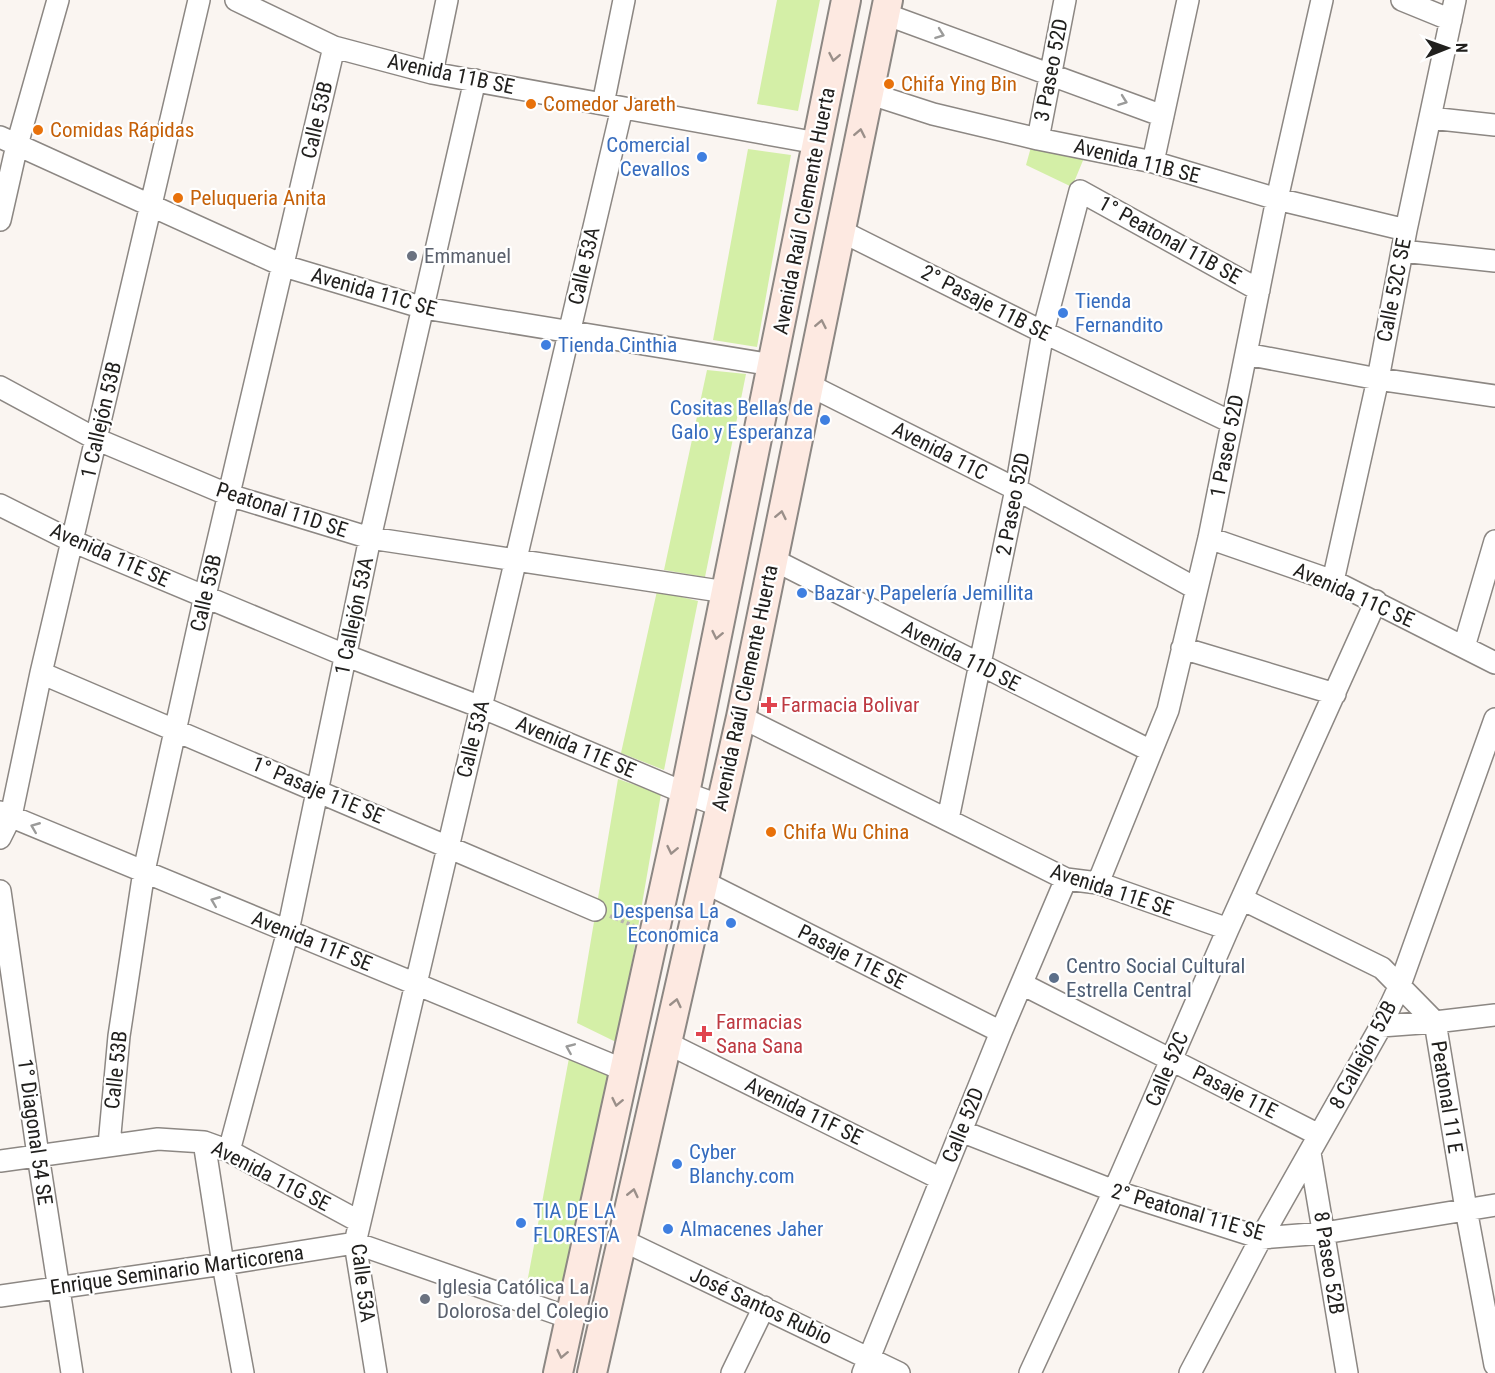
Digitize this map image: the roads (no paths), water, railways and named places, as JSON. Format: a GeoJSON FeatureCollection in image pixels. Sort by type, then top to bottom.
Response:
{"type":"FeatureCollection","features":[{"type":"Feature","properties":{"kind":"main road","name":"Avenida Raúl Clemente Huerta"},"geometry":{"type":"LineString","coordinates":[[558,1373],[685,793],[846,0]]}},
{"type":"Feature","properties":{"kind":"main road","name":"Avenida Raúl Clemente Huerta"},"geometry":{"type":"LineString","coordinates":[[592,1373],[741,717],[886,7]]}},
{"type":"Feature","properties":{"kind":"street"},"geometry":{"type":"LineString","coordinates":[[0,220],[9,141],[58,0]]}},
{"type":"Feature","properties":{"kind":"street","name":"1 Callejón 53B"},"geometry":{"type":"LineString","coordinates":[[0,838],[199,0]]}},
{"type":"Feature","properties":{"kind":"street","name":"Avenida 11B SE"},"geometry":{"type":"LineString","coordinates":[[236,0],[276,9],[334,46],[432,73],[817,143]]}},
{"type":"Feature","properties":{"kind":"street"},"geometry":{"type":"LineString","coordinates":[[432,73],[447,0]]}},
{"type":"Feature","properties":{"kind":"street","name":"Calle 53A"},"geometry":{"type":"LineString","coordinates":[[376,1373],[357,1232],[569,333],[612,106],[624,0]]}},
{"type":"Feature","properties":{"kind":"street","name":"3 Paseo 52D"},"geometry":{"type":"LineString","coordinates":[[1038,139],[1065,0]]}},
{"type":"Feature","properties":{"kind":"street"},"geometry":{"type":"LineString","coordinates":[[1153,162],[1188,0]]}},
{"type":"Feature","properties":{"kind":"street","name":"1 Paseo 52D"},"geometry":{"type":"LineString","coordinates":[[1098,883],[1168,710],[1195,588],[1209,538],[1277,199],[1322,0]]}},
{"type":"Feature","properties":{"kind":"street"},"geometry":{"type":"LineString","coordinates":[[1402,0],[1453,10]]}},
{"type":"Feature","properties":{"kind":"street"},"geometry":{"type":"LineString","coordinates":[[886,7],[1050,74],[1163,116]]}},
{"type":"Feature","properties":{"kind":"street","name":"Calle 52C SE"},"geometry":{"type":"LineString","coordinates":[[1333,580],[1378,379],[1404,241],[1453,10]]}},
{"type":"Feature","properties":{"kind":"street","name":"Calle 53B"},"geometry":{"type":"LineString","coordinates":[[109,1145],[119,1036],[144,871],[205,597],[334,46]]}},
{"type":"Feature","properties":{"kind":"street","name":"1 Callejón 53A"},"geometry":{"type":"LineString","coordinates":[[229,1151],[288,931],[370,538],[475,80]]}},
{"type":"Feature","properties":{"kind":"street","name":"Avenida 11B SE"},"geometry":{"type":"LineString","coordinates":[[868,93],[933,114],[1038,139],[1153,162],[1277,199],[1404,241],[1495,261]]}},
{"type":"Feature","properties":{"kind":"street"},"geometry":{"type":"LineString","coordinates":[[1430,118],[1495,125]]}},
{"type":"Feature","properties":{"kind":"street","name":"Avenida 11C SE"},"geometry":{"type":"LineString","coordinates":[[9,141],[284,266],[424,308],[773,365]]}},
{"type":"Feature","properties":{"kind":"street","name":"1° Peatonal 11B SE"},"geometry":{"type":"LineString","coordinates":[[1080,191],[1259,290]]}},
{"type":"Feature","properties":{"kind":"street","name":"2 Paseo 52D"},"geometry":{"type":"LineString","coordinates":[[948,819],[1016,489],[1043,332],[1080,191]]}},
{"type":"Feature","properties":{"kind":"street","name":"2° Pasaje 11B SE"},"geometry":{"type":"LineString","coordinates":[[839,230],[1043,332],[1231,422]]}},
{"type":"Feature","properties":{"kind":"street"},"geometry":{"type":"LineString","coordinates":[[1246,354],[1378,379],[1495,396]]}},
{"type":"Feature","properties":{"kind":"street","name":"Avenida 11C"},"geometry":{"type":"LineString","coordinates":[[809,385],[1016,489],[1195,588]]}},
{"type":"Feature","properties":{"kind":"street","name":"Peatonal 11D SE"},"geometry":{"type":"LineString","coordinates":[[0,387],[96,439],[229,495],[370,538],[726,592]]}},
{"type":"Feature","properties":{"kind":"street","name":"Avenida 11E SE"},"geometry":{"type":"LineString","coordinates":[[0,505],[72,541],[346,656],[481,706],[685,793],[721,806]]}},
{"type":"Feature","properties":{"kind":"street","name":"Avenida 11C SE"},"geometry":{"type":"LineString","coordinates":[[1209,538],[1333,580],[1495,663]]}},
{"type":"Feature","properties":{"kind":"street"},"geometry":{"type":"LineString","coordinates":[[1464,647],[1495,541]]}},
{"type":"Feature","properties":{"kind":"street","name":"Avenida 11D SE"},"geometry":{"type":"LineString","coordinates":[[772,559],[1151,751]]}},
{"type":"Feature","properties":{"kind":"street","name":"Calle 52C"},"geometry":{"type":"LineString","coordinates":[[1030,1373],[1114,1191],[1228,929],[1376,601]]}},
{"type":"Feature","properties":{"kind":"street"},"geometry":{"type":"LineString","coordinates":[[1182,648],[1335,694]]}},
{"type":"Feature","properties":{"kind":"street","name":"1° Pasaje 11E SE"},"geometry":{"type":"LineString","coordinates":[[41,673],[595,910]]}},
{"type":"Feature","properties":{"kind":"street","name":"Avenida 11E SE"},"geometry":{"type":"LineString","coordinates":[[741,717],[1066,879],[1098,883],[1228,929]]}},
{"type":"Feature","properties":{"kind":"street","name":"8 Callejón 52B"},"geometry":{"type":"LineString","coordinates":[[1190,1373],[1262,1238],[1381,1026],[1400,985],[1495,719]]}},
{"type":"Feature","properties":{"kind":"street","name":"Avenida 11F SE"},"geometry":{"type":"LineString","coordinates":[[5,814],[624,1070]]}},
{"type":"Feature","properties":{"kind":"street","name":"Calle 52D"},"geometry":{"type":"LineString","coordinates":[[866,1365],[1001,1032],[1066,879]]}},
{"type":"Feature","properties":{"kind":"street","name":"Pasaje 11E SE"},"geometry":{"type":"LineString","coordinates":[[704,882],[1001,1032]]}},
{"type":"Feature","properties":{"kind":"street","name":"1° Diagonal 54 SE"},"geometry":{"type":"LineString","coordinates":[[0,891],[7,989],[38,1155],[72,1373]]}},
{"type":"Feature","properties":{"kind":"street","name":"Peatonal 11 E"},"geometry":{"type":"LineString","coordinates":[[1242,899],[1382,968],[1435,1022],[1495,1365]]}},
{"type":"Feature","properties":{"kind":"street","name":"Pasaje 11E"},"geometry":{"type":"LineString","coordinates":[[1022,984],[1171,1060],[1314,1144]]}},
{"type":"Feature","properties":{"kind":"street"},"geometry":{"type":"LineString","coordinates":[[1381,1026],[1495,1015]]}},
{"type":"Feature","properties":{"kind":"street","name":"Avenida 11F SE"},"geometry":{"type":"LineString","coordinates":[[667,1043],[941,1179]]}},
{"type":"Feature","properties":{"kind":"street","name":"2° Peatonal 11E SE"},"geometry":{"type":"LineString","coordinates":[[961,1131],[1114,1191],[1262,1238],[1324,1233],[1495,1205]]}},
{"type":"Feature","properties":{"kind":"street","name":"Avenida 11G SE"},"geometry":{"type":"LineString","coordinates":[[0,1161],[158,1139],[204,1142],[229,1151],[357,1232],[570,1318]]}},
{"type":"Feature","properties":{"kind":"street"},"geometry":{"type":"LineString","coordinates":[[204,1142],[243,1373]]}},
{"type":"Feature","properties":{"kind":"street","name":"8 Paseo 52B"},"geometry":{"type":"LineString","coordinates":[[1314,1144],[1324,1233],[1347,1373]]}},
{"type":"Feature","properties":{"kind":"street","name":"Enrique Seminario Marticorena"},"geometry":{"type":"LineString","coordinates":[[0,1296],[223,1264],[357,1232]]}},
{"type":"Feature","properties":{"kind":"street","name":"José Santos Rubio"},"geometry":{"type":"LineString","coordinates":[[622,1240],[764,1307],[866,1365],[899,1373]]}},
{"type":"Feature","properties":{"kind":"street"},"geometry":{"type":"LineString","coordinates":[[732,1373],[764,1307]]}},
{"type":"Feature","properties":{"kind":"place","name":"Chifa Ying Bin"},"geometry":{"type":"Point","coordinates":[889,84]}},
{"type":"Feature","properties":{"kind":"place","name":"Comedor Jareth"},"geometry":{"type":"Point","coordinates":[531,104]}},
{"type":"Feature","properties":{"kind":"place","name":"Comidas Rápidas"},"geometry":{"type":"Point","coordinates":[38,130]}},
{"type":"Feature","properties":{"kind":"place","name":"Comercial Cevallos"},"geometry":{"type":"Point","coordinates":[702,157]}},
{"type":"Feature","properties":{"kind":"place","name":"Peluqueria Anita"},"geometry":{"type":"Point","coordinates":[178,198]}},
{"type":"Feature","properties":{"kind":"place","name":"Emmanuel"},"geometry":{"type":"Point","coordinates":[412,256]}},
{"type":"Feature","properties":{"kind":"place","name":"Tienda Fernandito"},"geometry":{"type":"Point","coordinates":[1063,313]}},
{"type":"Feature","properties":{"kind":"place","name":"Tienda Cinthia"},"geometry":{"type":"Point","coordinates":[546,345]}},
{"type":"Feature","properties":{"kind":"place","name":"Cositas Bellas de Galo y Esperanza"},"geometry":{"type":"Point","coordinates":[825,420]}},
{"type":"Feature","properties":{"kind":"place","name":"Bazar y Papelería Jemillita"},"geometry":{"type":"Point","coordinates":[802,593]}},
{"type":"Feature","properties":{"kind":"place","name":"Farmacia Bolivar"},"geometry":{"type":"Point","coordinates":[769,705]}},
{"type":"Feature","properties":{"kind":"place","name":"Chifa Wu China"},"geometry":{"type":"Point","coordinates":[771,832]}},
{"type":"Feature","properties":{"kind":"place","name":"Despensa La Economica"},"geometry":{"type":"Point","coordinates":[731,923]}},
{"type":"Feature","properties":{"kind":"place","name":"Centro Social Cultural Estrella Central"},"geometry":{"type":"Point","coordinates":[1054,978]}},
{"type":"Feature","properties":{"kind":"place","name":"Farmacias Sana Sana"},"geometry":{"type":"Point","coordinates":[704,1034]}},
{"type":"Feature","properties":{"kind":"place","name":"Cyber Blanchy.com"},"geometry":{"type":"Point","coordinates":[677,1164]}},
{"type":"Feature","properties":{"kind":"place","name":"TIA DE LA FLORESTA"},"geometry":{"type":"Point","coordinates":[521,1223]}},
{"type":"Feature","properties":{"kind":"place","name":"Almacenes Jaher"},"geometry":{"type":"Point","coordinates":[668,1229]}},
{"type":"Feature","properties":{"kind":"place","name":"Iglesia Católica La Dolorosa del Colegio"},"geometry":{"type":"Point","coordinates":[425,1299]}}]}
